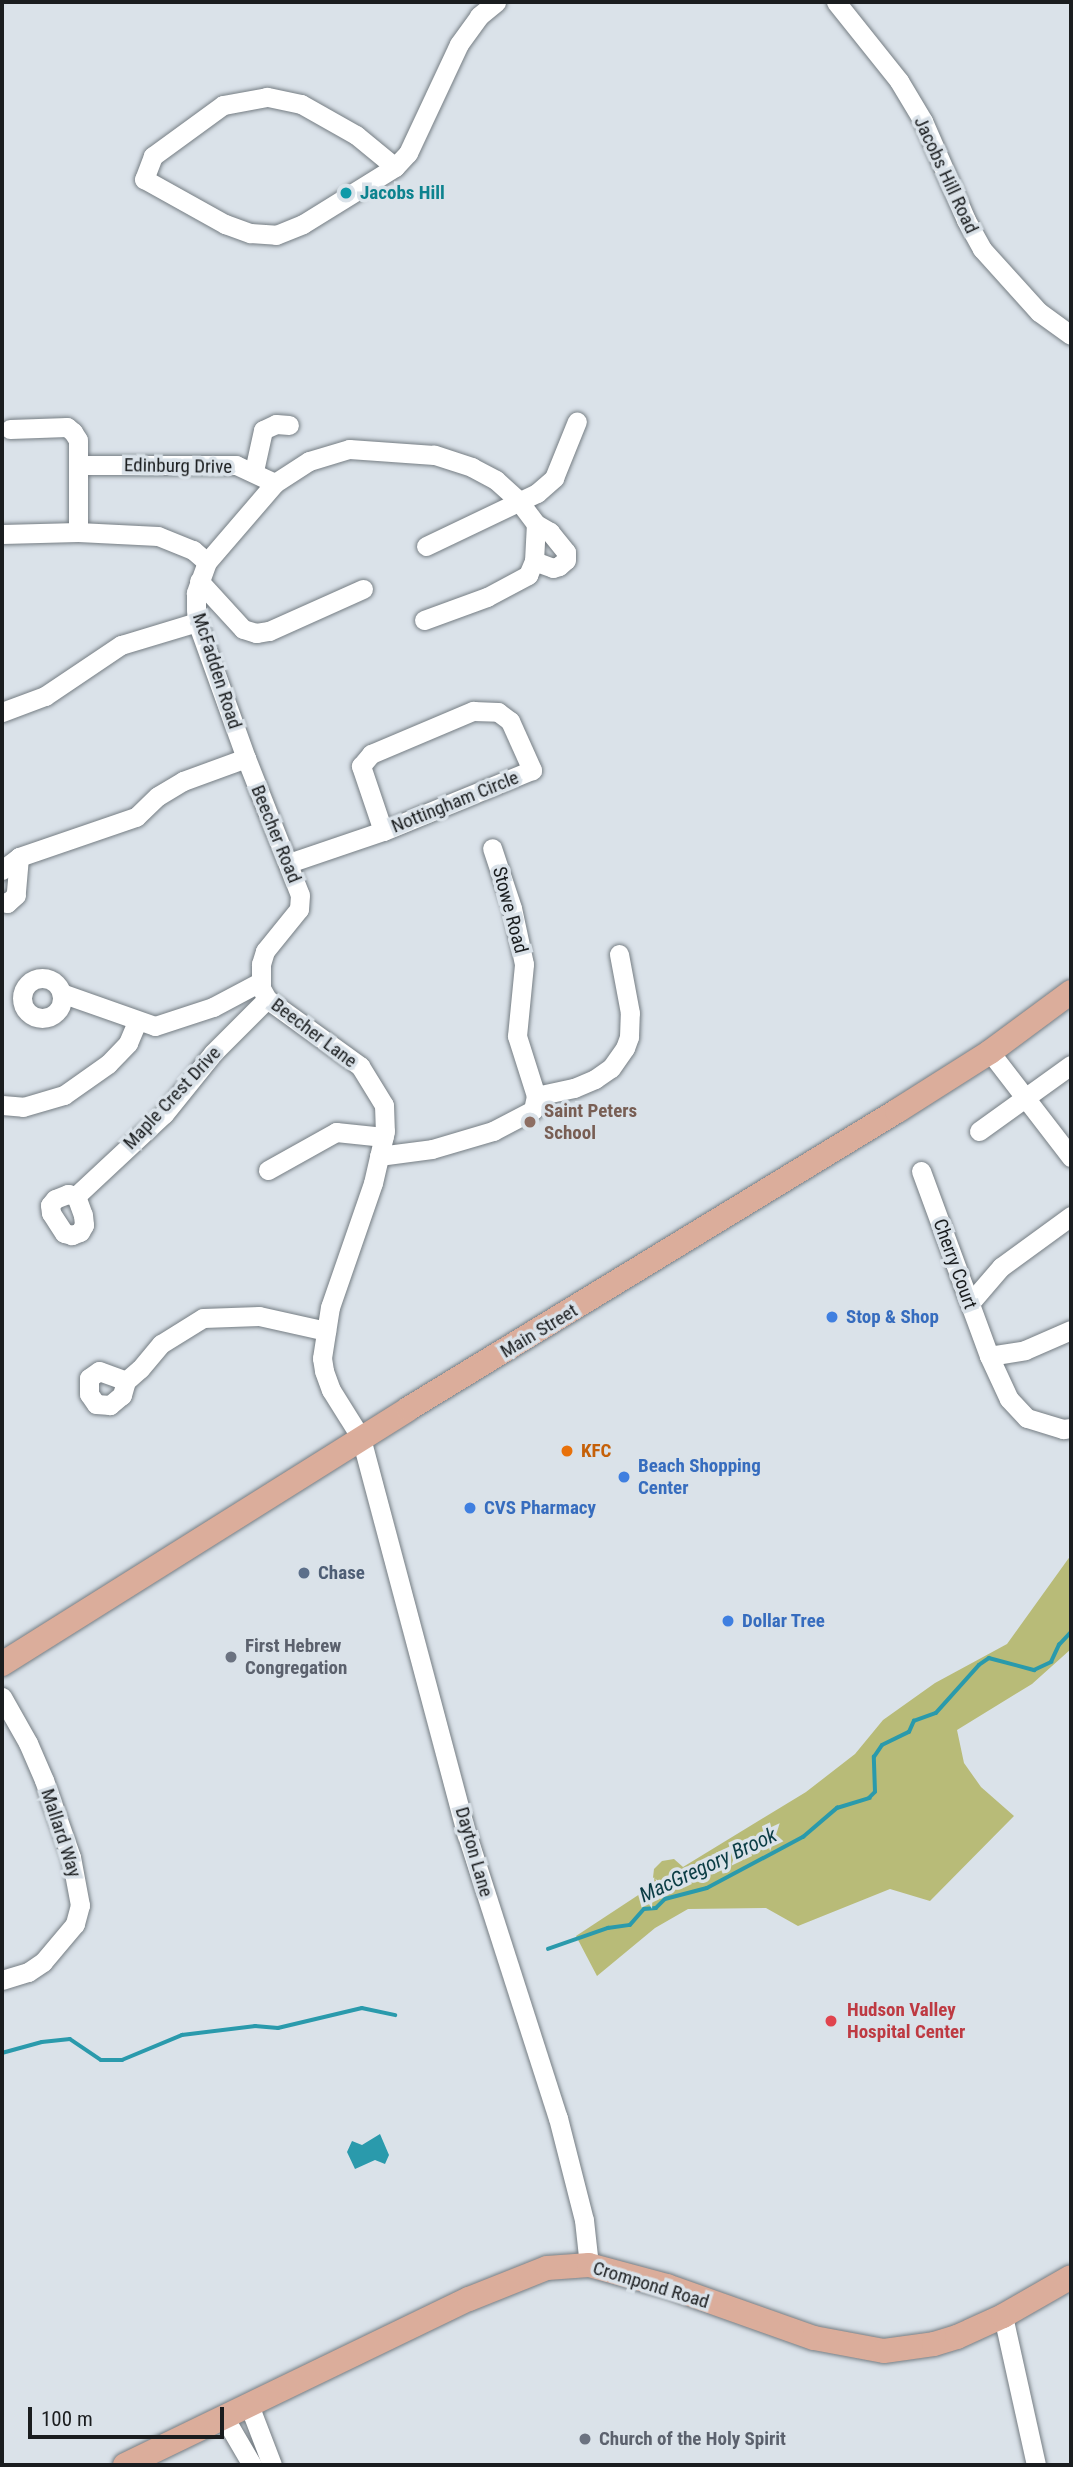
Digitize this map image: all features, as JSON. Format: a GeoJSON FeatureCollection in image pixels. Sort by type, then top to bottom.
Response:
{"type":"FeatureCollection","features":[{"type":"Feature","properties":{"kind":"main road","name":"Main Street"},"geometry":{"type":"LineString","coordinates":[[2,1664],[361,1438],[990,1052],[1071,992]]}},
{"type":"Feature","properties":{"kind":"main road","name":"Crompond Road"},"geometry":{"type":"LineString","coordinates":[[125,2465],[507,2281],[547,2269],[589,2265],[667,2286],[814,2338],[860,2349],[884,2351],[934,2344],[1003,2316],[1071,2277]]}},
{"type":"Feature","properties":{"kind":"street"},"geometry":{"type":"LineString","coordinates":[[395,167],[356,135],[301,104],[267,97],[223,105],[153,156],[144,179],[225,224],[250,233],[276,235],[303,224],[395,167],[408,153],[459,44],[479,16],[496,2]]}},
{"type":"Feature","properties":{"kind":"street","name":"Jacobs Hill Road"},"geometry":{"type":"LineString","coordinates":[[836,2],[900,81],[922,121],[982,249],[1039,312],[1071,335]]}},
{"type":"Feature","properties":{"kind":"street"},"geometry":{"type":"LineString","coordinates":[[426,546],[537,493],[554,478],[577,421]]}},
{"type":"Feature","properties":{"kind":"street"},"geometry":{"type":"LineString","coordinates":[[254,471],[263,430],[276,424],[289,425]]}},
{"type":"Feature","properties":{"kind":"street"},"geometry":{"type":"LineString","coordinates":[[10,429],[67,427],[78,440],[78,532]]}},
{"type":"Feature","properties":{"kind":"street","name":"McFadden Road"},"geometry":{"type":"LineString","coordinates":[[246,758],[197,622],[196,593],[207,562],[275,483],[309,461],[349,449],[434,455],[472,467],[496,480],[518,500],[536,524],[550,532],[566,552],[566,560],[553,568],[534,561]]}},
{"type":"Feature","properties":{"kind":"street","name":"Edinburg Drive"},"geometry":{"type":"LineString","coordinates":[[78,465],[236,465],[275,483]]}},
{"type":"Feature","properties":{"kind":"street"},"geometry":{"type":"LineString","coordinates":[[424,620],[487,597],[528,575],[534,561],[536,524]]}},
{"type":"Feature","properties":{"kind":"street"},"geometry":{"type":"LineString","coordinates":[[2,534],[78,532],[158,536],[194,550],[207,562]]}},
{"type":"Feature","properties":{"kind":"street"},"geometry":{"type":"LineString","coordinates":[[199,581],[243,629],[256,633],[269,631],[363,589]]}},
{"type":"Feature","properties":{"kind":"street"},"geometry":{"type":"LineString","coordinates":[[2,712],[45,696],[121,645],[197,622]]}},
{"type":"Feature","properties":{"kind":"street","name":"Nottingham Circle"},"geometry":{"type":"LineString","coordinates":[[289,863],[383,831],[532,770],[510,721],[498,712],[473,711],[371,754],[361,766],[383,831]]}},
{"type":"Feature","properties":{"kind":"street"},"geometry":{"type":"LineString","coordinates":[[2,870],[19,857],[136,817],[158,796],[183,781],[246,758]]}},
{"type":"Feature","properties":{"kind":"street","name":"Beecher Road"},"geometry":{"type":"LineString","coordinates":[[246,758],[300,895],[299,909],[265,951],[264,990]]}},
{"type":"Feature","properties":{"kind":"street","name":"Stowe Road"},"geometry":{"type":"LineString","coordinates":[[492,848],[512,908],[524,964],[517,1036],[536,1096]]}},
{"type":"Feature","properties":{"kind":"street"},"geometry":{"type":"LineString","coordinates":[[2,902],[7,903],[16,894],[19,857]]}},
{"type":"Feature","properties":{"kind":"street"},"geometry":{"type":"LineString","coordinates":[[268,1170],[336,1132],[382,1146],[432,1149],[514,1123],[533,1110],[536,1096],[574,1088],[595,1079],[611,1068],[629,1037],[630,1013],[619,954]]}},
{"type":"Feature","properties":{"kind":"street","name":"Beecher Lane"},"geometry":{"type":"LineString","coordinates":[[64,994],[155,1026],[264,990],[360,1066],[383,1105],[382,1146],[373,1183],[330,1307],[322,1358],[331,1390],[361,1438]]}},
{"type":"Feature","properties":{"kind":"street","name":"Maple Crest Drive"},"geometry":{"type":"LineString","coordinates":[[76,1196],[164,1114],[264,990]]}},
{"type":"Feature","properties":{"kind":"street"},"geometry":{"type":"LineString","coordinates":[[2,1105],[41,1104],[64,1095],[108,1063],[128,1043],[137,1021]]}},
{"type":"Feature","properties":{"kind":"street"},"geometry":{"type":"LineString","coordinates":[[990,1052],[1071,1157]]}},
{"type":"Feature","properties":{"kind":"street"},"geometry":{"type":"LineString","coordinates":[[979,1131],[1071,1065]]}},
{"type":"Feature","properties":{"kind":"street","name":"Cherry Court"},"geometry":{"type":"LineString","coordinates":[[921,1171],[989,1356],[1009,1399],[1027,1418],[1063,1429],[1071,1428]]}},
{"type":"Feature","properties":{"kind":"street"},"geometry":{"type":"LineString","coordinates":[[970,1303],[1001,1267],[1071,1216]]}},
{"type":"Feature","properties":{"kind":"street"},"geometry":{"type":"LineString","coordinates":[[126,1381],[161,1344],[203,1318],[259,1316],[326,1331]]}},
{"type":"Feature","properties":{"kind":"street"},"geometry":{"type":"LineString","coordinates":[[989,1356],[1026,1350],[1071,1330]]}},
{"type":"Feature","properties":{"kind":"street","name":"Dayton Lane"},"geometry":{"type":"LineString","coordinates":[[361,1438],[467,1835],[558,2118],[584,2220],[589,2265]]}},
{"type":"Feature","properties":{"kind":"street","name":"Mallard Way"},"geometry":{"type":"LineString","coordinates":[[2,1697],[28,1743],[44,1780],[71,1857],[80,1905],[75,1924],[43,1962],[28,1972],[2,1980]]}},
{"type":"Feature","properties":{"kind":"street"},"geometry":{"type":"LineString","coordinates":[[1003,2316],[1036,2465]]}},
{"type":"Feature","properties":{"kind":"street"},"geometry":{"type":"LineString","coordinates":[[249,2405],[272,2465]]}},
{"type":"Feature","properties":{"kind":"street"},"geometry":{"type":"LineString","coordinates":[[224,2417],[252,2465]]}},
{"type":"Feature","properties":{"kind":"green space"},"geometry":{"type":"Polygon","coordinates":[[[1071,1555],[1071,1649],[1032,1684],[957,1730],[964,1763],[981,1787],[1014,1816],[930,1901],[890,1889],[798,1926],[766,1908],[688,1909],[655,1928],[597,1976],[576,1936],[652,1886],[654,1869],[662,1861],[674,1859],[683,1867],[806,1792],[855,1754],[883,1720],[935,1683],[1007,1644],[1071,1555]]]}},
{"type":"Feature","properties":{"kind":"water"},"geometry":{"type":"Polygon","coordinates":[[[380,2134],[389,2155],[385,2164],[375,2160],[355,2169],[347,2152],[352,2141],[362,2145],[380,2134]]]}},
{"type":"Feature","properties":{"kind":"waterway","name":"MacGregory Brook"},"geometry":{"type":"LineString","coordinates":[[548,1949],[608,1928],[630,1925],[644,1909],[656,1908],[665,1899],[707,1888],[803,1837],[837,1808],[869,1798],[875,1792],[874,1757],[882,1745],[909,1732],[914,1721],[936,1713],[979,1665],[989,1658],[1034,1670],[1051,1662],[1059,1645],[1071,1632]]}},
{"type":"Feature","properties":{"kind":"waterway","name":"MacGregory Brook"},"geometry":{"type":"LineString","coordinates":[[2,2053],[42,2042],[70,2039],[101,2060],[122,2060],[182,2035],[255,2026],[278,2028],[362,2008],[395,2015]]}},
{"type":"Feature","properties":{"kind":"place","name":"Jacobs Hill"},"geometry":{"type":"Point","coordinates":[346,193]}},
{"type":"Feature","properties":{"kind":"place","name":"Saint Peters School"},"geometry":{"type":"Point","coordinates":[530,1122]}},
{"type":"Feature","properties":{"kind":"place","name":"Stop & Shop"},"geometry":{"type":"Point","coordinates":[832,1317]}},
{"type":"Feature","properties":{"kind":"place","name":"KFC"},"geometry":{"type":"Point","coordinates":[567,1451]}},
{"type":"Feature","properties":{"kind":"place","name":"Beach Shopping Center"},"geometry":{"type":"Point","coordinates":[624,1477]}},
{"type":"Feature","properties":{"kind":"place","name":"CVS Pharmacy"},"geometry":{"type":"Point","coordinates":[470,1508]}},
{"type":"Feature","properties":{"kind":"place","name":"Chase"},"geometry":{"type":"Point","coordinates":[304,1573]}},
{"type":"Feature","properties":{"kind":"place","name":"Dollar Tree"},"geometry":{"type":"Point","coordinates":[728,1621]}},
{"type":"Feature","properties":{"kind":"place","name":"First Hebrew Congregation"},"geometry":{"type":"Point","coordinates":[231,1657]}},
{"type":"Feature","properties":{"kind":"place","name":"Hudson Valley Hospital Center"},"geometry":{"type":"Point","coordinates":[831,2021]}},
{"type":"Feature","properties":{"kind":"place","name":"Church of the Holy Spirit"},"geometry":{"type":"Point","coordinates":[585,2439]}}]}
